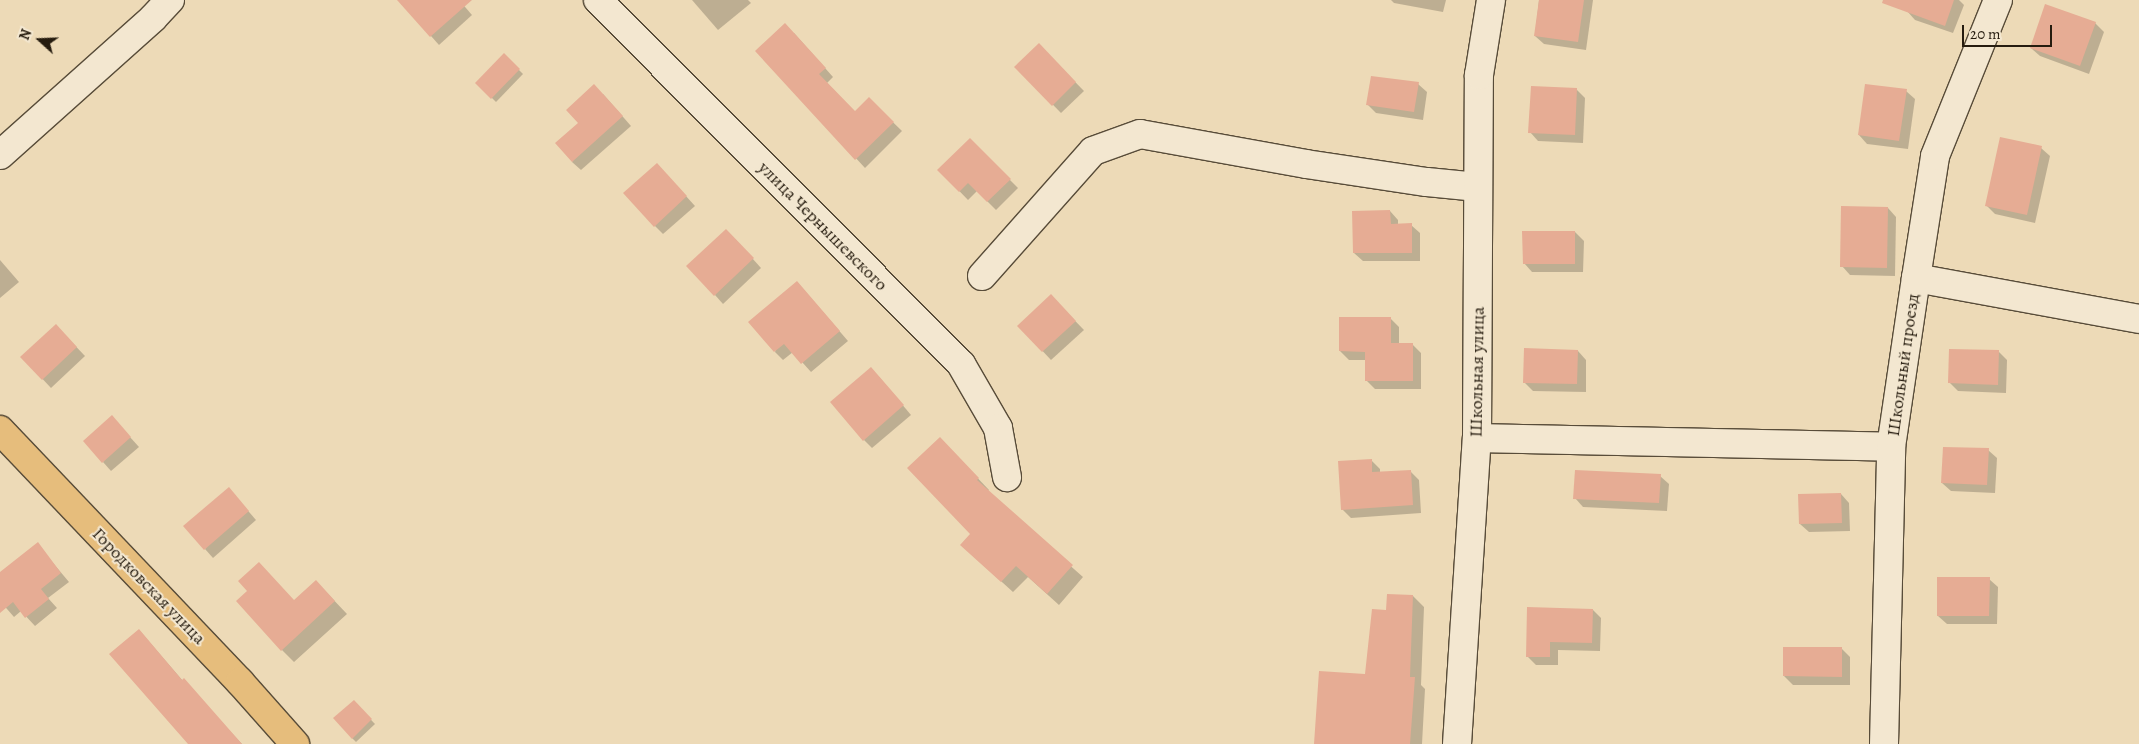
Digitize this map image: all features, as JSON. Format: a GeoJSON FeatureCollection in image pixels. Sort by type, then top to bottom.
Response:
{"type":"FeatureCollection","features":[{"type":"Feature","properties":{"kind":"main road","name":"Городковская улица"},"geometry":{"type":"LineString","coordinates":[[0,430],[227,668],[295,744]]}},
{"type":"Feature","properties":{"kind":"street"},"geometry":{"type":"LineString","coordinates":[[0,156],[170,0]]}},
{"type":"Feature","properties":{"kind":"street","name":"улица Чернышевского"},"geometry":{"type":"LineString","coordinates":[[598,0],[961,364],[998,428],[1007,477]]}},
{"type":"Feature","properties":{"kind":"street","name":"Школьная улица"},"geometry":{"type":"LineString","coordinates":[[1457,744],[1476,438],[1479,75],[1491,0]]}},
{"type":"Feature","properties":{"kind":"street","name":"Школьный проезд"},"geometry":{"type":"LineString","coordinates":[[1884,744],[1891,447],[1916,278],[1935,156],[1998,0]]}},
{"type":"Feature","properties":{"kind":"street"},"geometry":{"type":"LineString","coordinates":[[982,276],[1093,151],[1140,134],[1306,164],[1427,182],[1478,187]]}},
{"type":"Feature","properties":{"kind":"street"},"geometry":{"type":"LineString","coordinates":[[1916,278],[2139,319]]}},
{"type":"Feature","properties":{"kind":"street"},"geometry":{"type":"LineString","coordinates":[[1476,438],[1891,447]]}},
{"type":"Feature","properties":{"kind":"building"},"geometry":{"type":"Polygon","coordinates":[[[397,0],[472,0],[430,37],[397,0]]]}},
{"type":"Feature","properties":{"kind":"building"},"geometry":{"type":"Polygon","coordinates":[[[1539,0],[1584,0],[1578,42],[1534,36],[1539,0]]]}},
{"type":"Feature","properties":{"kind":"building"},"geometry":{"type":"Polygon","coordinates":[[[1883,0],[1954,0],[1945,26],[1882,3],[1883,0]]]}},
{"type":"Feature","properties":{"kind":"building"},"geometry":{"type":"Polygon","coordinates":[[[2045,4],[2096,22],[2080,66],[2030,48],[2045,4]]]}},
{"type":"Feature","properties":{"kind":"building"},"geometry":{"type":"Polygon","coordinates":[[[785,23],[826,68],[819,74],[855,111],[869,97],[894,122],[855,160],[755,51],[785,23]]]}},
{"type":"Feature","properties":{"kind":"building"},"geometry":{"type":"Polygon","coordinates":[[[1039,43],[1076,82],[1052,106],[1014,67],[1039,43]]]}},
{"type":"Feature","properties":{"kind":"building"},"geometry":{"type":"Polygon","coordinates":[[[504,53],[520,69],[491,99],[475,83],[504,53]]]}},
{"type":"Feature","properties":{"kind":"building"},"geometry":{"type":"Polygon","coordinates":[[[1371,76],[1419,82],[1414,112],[1366,105],[1371,76]]]}},
{"type":"Feature","properties":{"kind":"building"},"geometry":{"type":"Polygon","coordinates":[[[594,84],[623,116],[572,162],[555,143],[578,123],[566,110],[594,84]]]}},
{"type":"Feature","properties":{"kind":"building"},"geometry":{"type":"Polygon","coordinates":[[[1865,84],[1907,89],[1899,141],[1858,135],[1865,84]]]}},
{"type":"Feature","properties":{"kind":"building"},"geometry":{"type":"Polygon","coordinates":[[[1531,86],[1577,88],[1575,135],[1528,133],[1531,86]]]}},
{"type":"Feature","properties":{"kind":"building"},"geometry":{"type":"Polygon","coordinates":[[[2000,137],[2042,146],[2027,215],[1985,206],[2000,137]]]}},
{"type":"Feature","properties":{"kind":"building"},"geometry":{"type":"Polygon","coordinates":[[[970,138],[1011,179],[987,202],[968,183],[959,192],[937,170],[970,138]]]}},
{"type":"Feature","properties":{"kind":"building"},"geometry":{"type":"Polygon","coordinates":[[[657,163],[687,196],[654,227],[623,193],[657,163]]]}},
{"type":"Feature","properties":{"kind":"building"},"geometry":{"type":"Polygon","coordinates":[[[1841,206],[1888,207],[1887,268],[1840,267],[1841,206]]]}},
{"type":"Feature","properties":{"kind":"building"},"geometry":{"type":"Polygon","coordinates":[[[1390,210],[1391,224],[1412,223],[1412,253],[1353,253],[1352,211],[1390,210]]]}},
{"type":"Feature","properties":{"kind":"building"},"geometry":{"type":"Polygon","coordinates":[[[726,229],[754,258],[714,296],[686,266],[726,229]]]}},
{"type":"Feature","properties":{"kind":"building"},"geometry":{"type":"Polygon","coordinates":[[[1522,231],[1575,231],[1575,264],[1523,264],[1522,231]]]}},
{"type":"Feature","properties":{"kind":"building"},"geometry":{"type":"Polygon","coordinates":[[[797,281],[840,331],[801,364],[784,344],[774,352],[748,322],[797,281]]]}},
{"type":"Feature","properties":{"kind":"building"},"geometry":{"type":"Polygon","coordinates":[[[1051,294],[1076,321],[1042,352],[1017,326],[1051,294]]]}},
{"type":"Feature","properties":{"kind":"building"},"geometry":{"type":"Polygon","coordinates":[[[1339,317],[1391,317],[1391,343],[1413,343],[1413,381],[1365,381],[1365,352],[1339,351],[1339,317]]]}},
{"type":"Feature","properties":{"kind":"building"},"geometry":{"type":"Polygon","coordinates":[[[56,324],[77,347],[42,380],[20,357],[56,324]]]}},
{"type":"Feature","properties":{"kind":"building"},"geometry":{"type":"Polygon","coordinates":[[[1524,348],[1578,350],[1577,384],[1523,383],[1524,348]]]}},
{"type":"Feature","properties":{"kind":"building"},"geometry":{"type":"Polygon","coordinates":[[[1949,349],[1999,350],[1998,385],[1948,383],[1949,349]]]}},
{"type":"Feature","properties":{"kind":"building"},"geometry":{"type":"Polygon","coordinates":[[[871,367],[904,405],[863,441],[830,402],[871,367]]]}},
{"type":"Feature","properties":{"kind":"building"},"geometry":{"type":"Polygon","coordinates":[[[112,415],[131,437],[102,463],[83,441],[112,415]]]}},
{"type":"Feature","properties":{"kind":"building"},"geometry":{"type":"Polygon","coordinates":[[[940,437],[979,478],[977,480],[1073,565],[1047,594],[1016,566],[1001,582],[960,545],[970,534],[907,468],[940,437]]]}},
{"type":"Feature","properties":{"kind":"building"},"geometry":{"type":"Polygon","coordinates":[[[1943,447],[1989,448],[1987,485],[1941,483],[1943,447]]]}},
{"type":"Feature","properties":{"kind":"building"},"geometry":{"type":"Polygon","coordinates":[[[1372,459],[1372,472],[1411,470],[1413,505],[1341,510],[1338,461],[1372,459]]]}},
{"type":"Feature","properties":{"kind":"building"},"geometry":{"type":"Polygon","coordinates":[[[1575,470],[1661,474],[1659,503],[1573,499],[1575,470]]]}},
{"type":"Feature","properties":{"kind":"building"},"geometry":{"type":"Polygon","coordinates":[[[229,487],[249,511],[204,550],[183,526],[229,487]]]}},
{"type":"Feature","properties":{"kind":"building"},"geometry":{"type":"Polygon","coordinates":[[[1841,493],[1842,523],[1799,524],[1798,494],[1841,493]]]}},
{"type":"Feature","properties":{"kind":"building"},"geometry":{"type":"Polygon","coordinates":[[[38,542],[61,573],[41,589],[49,599],[25,618],[13,602],[0,613],[0,572],[38,542]]]}},
{"type":"Feature","properties":{"kind":"building"},"geometry":{"type":"Polygon","coordinates":[[[259,562],[294,600],[316,580],[335,601],[281,651],[236,601],[247,591],[238,581],[259,562]]]}},
{"type":"Feature","properties":{"kind":"building"},"geometry":{"type":"Polygon","coordinates":[[[1937,577],[1990,577],[1989,616],[1937,616],[1937,577]]]}},
{"type":"Feature","properties":{"kind":"building"},"geometry":{"type":"Polygon","coordinates":[[[1387,594],[1413,595],[1410,677],[1415,677],[1410,744],[1314,744],[1319,671],[1365,674],[1372,609],[1386,610],[1387,594]]]}},
{"type":"Feature","properties":{"kind":"building"},"geometry":{"type":"Polygon","coordinates":[[[1527,607],[1593,609],[1592,643],[1550,642],[1550,657],[1526,657],[1527,607]]]}},
{"type":"Feature","properties":{"kind":"building"},"geometry":{"type":"Polygon","coordinates":[[[139,629],[182,680],[184,678],[242,744],[188,744],[109,654],[139,629]]]}},
{"type":"Feature","properties":{"kind":"building"},"geometry":{"type":"Polygon","coordinates":[[[1783,647],[1842,647],[1842,677],[1783,676],[1783,647]]]}},
{"type":"Feature","properties":{"kind":"building"},"geometry":{"type":"Polygon","coordinates":[[[354,700],[372,719],[352,739],[333,718],[354,700]]]}}]}
